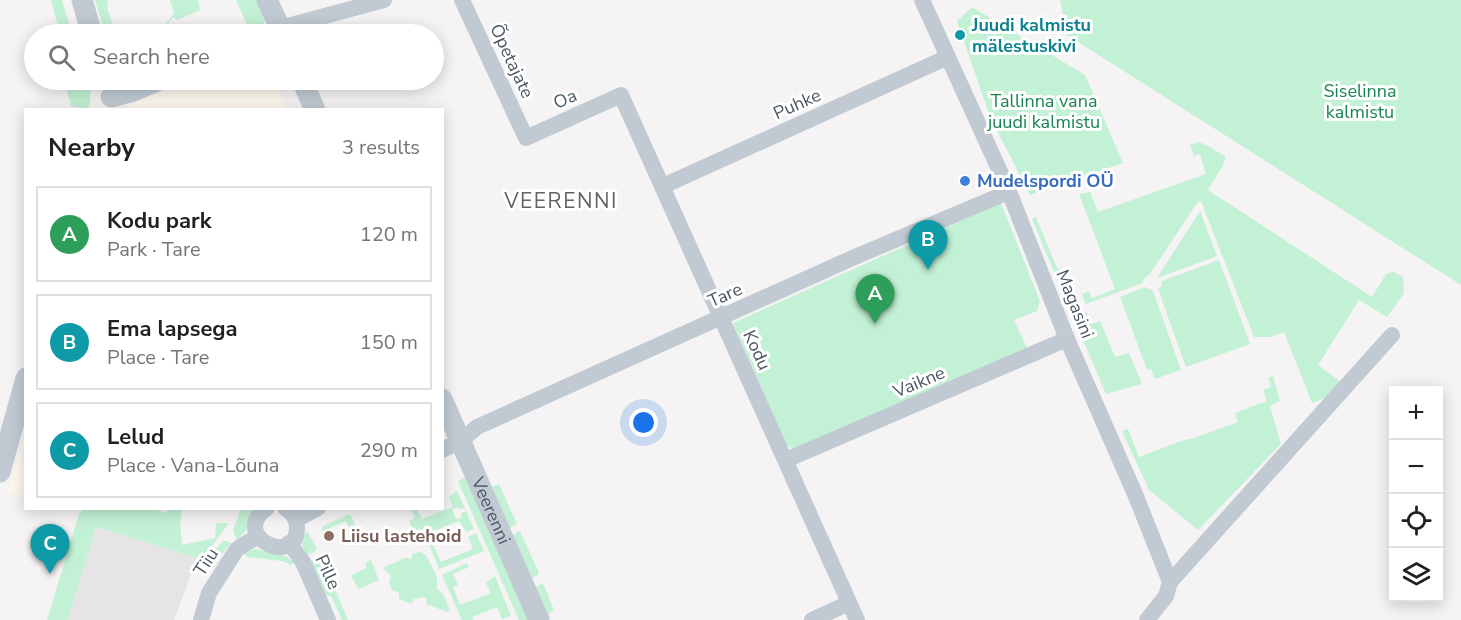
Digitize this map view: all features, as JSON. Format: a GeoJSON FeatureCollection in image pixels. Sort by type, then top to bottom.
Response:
{"type":"FeatureCollection","features":[{"type":"Feature","properties":{"kind":"street"},"geometry":{"type":"LineString","coordinates":[[82,0],[89,24]]}},
{"type":"Feature","properties":{"kind":"street"},"geometry":{"type":"LineString","coordinates":[[267,0],[274,24]]}},
{"type":"Feature","properties":{"kind":"street"},"geometry":{"type":"LineString","coordinates":[[303,24],[384,0]]}},
{"type":"Feature","properties":{"kind":"street","name":"Õpetajate"},"geometry":{"type":"LineString","coordinates":[[462,0],[526,138]]}},
{"type":"Feature","properties":{"kind":"street","name":"Magasini"},"geometry":{"type":"LineString","coordinates":[[922,0],[1008,189],[1067,339],[1135,494],[1170,582]]}},
{"type":"Feature","properties":{"kind":"street","name":"Puhke"},"geometry":{"type":"LineString","coordinates":[[663,186],[948,57]]}},
{"type":"Feature","properties":{"kind":"street"},"geometry":{"type":"LineString","coordinates":[[106,95],[135,90]]}},
{"type":"Feature","properties":{"kind":"street"},"geometry":{"type":"LineString","coordinates":[[306,90],[314,108]]}},
{"type":"Feature","properties":{"kind":"street","name":"Oa"},"geometry":{"type":"LineString","coordinates":[[526,138],[621,95]]}},
{"type":"Feature","properties":{"kind":"street","name":"Kodu"},"geometry":{"type":"LineString","coordinates":[[621,95],[857,620]]}},
{"type":"Feature","properties":{"kind":"street","name":"Tare"},"geometry":{"type":"LineString","coordinates":[[452,446],[477,427],[858,256],[999,196],[1008,189]]}},
{"type":"Feature","properties":{"kind":"street"},"geometry":{"type":"LineString","coordinates":[[1147,620],[1167,596],[1170,582],[1392,335]]}},
{"type":"Feature","properties":{"kind":"street","name":"Vaikne"},"geometry":{"type":"LineString","coordinates":[[786,460],[1067,339]]}},
{"type":"Feature","properties":{"kind":"street"},"geometry":{"type":"LineString","coordinates":[[1,461],[5,432],[24,383]]}},
{"type":"Feature","properties":{"kind":"street","name":"Veerenni"},"geometry":{"type":"LineString","coordinates":[[444,408],[452,446],[539,620]]}},
{"type":"Feature","properties":{"kind":"street"},"geometry":{"type":"LineString","coordinates":[[265,510],[257,518],[256,530],[261,541],[272,547],[284,546],[296,533],[291,514],[309,510]]}},
{"type":"Feature","properties":{"kind":"street","name":"Tiiu"},"geometry":{"type":"LineString","coordinates":[[201,620],[209,593],[237,549],[258,536]]}},
{"type":"Feature","properties":{"kind":"street","name":"Pille"},"geometry":{"type":"LineString","coordinates":[[289,543],[303,562],[328,620]]}},
{"type":"Feature","properties":{"kind":"street"},"geometry":{"type":"LineString","coordinates":[[813,620],[849,603]]}},
{"type":"Feature","properties":{"kind":"shaded area"},"geometry":{"type":"Polygon","coordinates":[[[165,90],[278,90],[287,108],[124,108],[165,90]]]}},
{"type":"Feature","properties":{"kind":"shaded area"},"geometry":{"type":"Polygon","coordinates":[[[24,436],[24,497],[7,492],[24,436]]]}},
{"type":"Feature","properties":{"kind":"shaded area"},"geometry":{"type":"Polygon","coordinates":[[[96,527],[197,558],[174,620],[68,620],[96,527]]]}},
{"type":"Feature","properties":{"kind":"green space"},"geometry":{"type":"Polygon","coordinates":[[[51,0],[62,0],[69,24],[57,24],[51,0]]]}},
{"type":"Feature","properties":{"kind":"green space"},"geometry":{"type":"Polygon","coordinates":[[[95,0],[108,0],[107,7],[113,24],[102,24],[95,0]]]}},
{"type":"Feature","properties":{"kind":"green space"},"geometry":{"type":"Polygon","coordinates":[[[170,0],[198,0],[200,10],[177,20],[173,17],[166,24],[174,13],[170,0]]]}},
{"type":"Feature","properties":{"kind":"green space"},"geometry":{"type":"Polygon","coordinates":[[[236,0],[257,0],[265,17],[264,24],[247,24],[236,0]]]}},
{"type":"Feature","properties":{"kind":"green space","name":"Siselinna kalmistu"},"geometry":{"type":"Polygon","coordinates":[[[1060,0],[1461,0],[1461,285],[1067,35],[1060,0]]]}},
{"type":"Feature","properties":{"kind":"green space","name":"Tallinna vana juudi kalmistu"},"geometry":{"type":"Polygon","coordinates":[[[972,7],[1085,75],[1123,163],[1030,195],[990,117],[957,21],[972,7]]]}},
{"type":"Feature","properties":{"kind":"green space"},"geometry":{"type":"Polygon","coordinates":[[[67,90],[90,90],[88,108],[71,106],[67,90]]]}},
{"type":"Feature","properties":{"kind":"green space"},"geometry":{"type":"Polygon","coordinates":[[[1199,142],[1226,157],[1208,190],[1372,297],[1386,274],[1394,272],[1403,277],[1404,293],[1387,317],[1359,300],[1318,365],[1341,382],[1331,396],[1312,403],[1284,332],[1271,337],[1254,337],[1201,201],[1197,203],[1150,274],[1143,279],[1143,283],[1086,304],[1082,294],[1089,291],[1092,298],[1115,289],[1079,194],[1090,192],[1098,212],[1206,174],[1200,154],[1194,156],[1190,145],[1199,142]]]}},
{"type":"Feature","properties":{"kind":"green space"},"geometry":{"type":"Polygon","coordinates":[[[1001,203],[1040,301],[1037,311],[1014,320],[1028,350],[795,449],[787,446],[733,323],[1001,203]]]}},
{"type":"Feature","properties":{"kind":"green space"},"geometry":{"type":"Polygon","coordinates":[[[1200,211],[1217,256],[1157,278],[1200,211]]]}},
{"type":"Feature","properties":{"kind":"green space"},"geometry":{"type":"Polygon","coordinates":[[[1036,217],[1057,268],[1065,271],[1061,279],[1071,303],[1067,303],[1032,219],[1036,217]]]}},
{"type":"Feature","properties":{"kind":"green space"},"geometry":{"type":"Polygon","coordinates":[[[1219,260],[1250,344],[1186,367],[1158,289],[1162,286],[1162,281],[1219,260]]]}},
{"type":"Feature","properties":{"kind":"green space"},"geometry":{"type":"Polygon","coordinates":[[[1145,287],[1153,291],[1181,370],[1155,379],[1151,369],[1147,370],[1120,297],[1145,287]]]}},
{"type":"Feature","properties":{"kind":"green space"},"geometry":{"type":"Polygon","coordinates":[[[1081,311],[1087,313],[1091,324],[1100,321],[1115,357],[1129,353],[1142,384],[1106,394],[1072,314],[1081,311]]]}},
{"type":"Feature","properties":{"kind":"green space"},"geometry":{"type":"Polygon","coordinates":[[[1273,376],[1280,401],[1270,406],[1281,444],[1198,530],[1149,490],[1122,431],[1128,429],[1139,457],[1238,422],[1235,413],[1267,401],[1263,390],[1271,387],[1268,378],[1273,376]]]}},
{"type":"Feature","properties":{"kind":"green space"},"geometry":{"type":"Polygon","coordinates":[[[466,477],[528,620],[519,620],[458,481],[466,477]]]}},
{"type":"Feature","properties":{"kind":"green space"},"geometry":{"type":"Polygon","coordinates":[[[499,484],[517,524],[510,528],[492,487],[499,484]]]}},
{"type":"Feature","properties":{"kind":"green space"},"geometry":{"type":"Polygon","coordinates":[[[457,491],[465,508],[457,507],[452,510],[456,519],[462,517],[461,513],[466,511],[474,529],[466,532],[459,521],[434,531],[439,542],[433,544],[441,562],[473,549],[468,537],[476,533],[484,551],[439,569],[420,529],[414,532],[409,521],[415,518],[411,510],[418,510],[422,519],[453,507],[449,497],[457,491]]]}},
{"type":"Feature","properties":{"kind":"green space"},"geometry":{"type":"Polygon","coordinates":[[[82,510],[159,510],[163,513],[169,510],[182,510],[180,524],[182,545],[215,538],[216,523],[229,523],[189,576],[197,558],[96,527],[68,620],[47,620],[79,514],[82,510]]]}},
{"type":"Feature","properties":{"kind":"green space"},"geometry":{"type":"Polygon","coordinates":[[[241,510],[255,510],[246,530],[237,541],[233,530],[241,510]]]}},
{"type":"Feature","properties":{"kind":"green space"},"geometry":{"type":"Polygon","coordinates":[[[350,514],[363,543],[357,545],[346,521],[321,532],[323,526],[350,514]]]}},
{"type":"Feature","properties":{"kind":"green space"},"geometry":{"type":"Polygon","coordinates":[[[307,531],[317,548],[307,555],[302,543],[307,531]]]}},
{"type":"Feature","properties":{"kind":"green space"},"geometry":{"type":"Polygon","coordinates":[[[520,531],[539,573],[532,578],[513,535],[520,531]]]}},
{"type":"Feature","properties":{"kind":"green space"},"geometry":{"type":"Polygon","coordinates":[[[223,541],[229,541],[230,545],[214,568],[211,571],[201,569],[213,552],[223,541]]]}},
{"type":"Feature","properties":{"kind":"green space"},"geometry":{"type":"Polygon","coordinates":[[[255,549],[285,556],[295,563],[291,565],[282,561],[247,557],[244,553],[255,549]]]}},
{"type":"Feature","properties":{"kind":"green space"},"geometry":{"type":"Polygon","coordinates":[[[420,552],[426,555],[437,577],[437,588],[443,594],[450,610],[446,612],[430,605],[427,606],[426,597],[414,599],[411,604],[399,599],[399,593],[392,590],[389,582],[391,575],[383,568],[407,557],[411,560],[412,554],[420,552]]]}},
{"type":"Feature","properties":{"kind":"green space"},"geometry":{"type":"Polygon","coordinates":[[[322,559],[348,620],[342,620],[332,597],[325,595],[310,561],[322,559]]]}},
{"type":"Feature","properties":{"kind":"green space"},"geometry":{"type":"Polygon","coordinates":[[[371,560],[379,580],[358,589],[351,575],[367,568],[365,563],[371,560]]]}},
{"type":"Feature","properties":{"kind":"green space"},"geometry":{"type":"Polygon","coordinates":[[[467,563],[469,567],[453,574],[458,585],[453,587],[460,605],[491,593],[486,583],[495,576],[511,616],[502,619],[497,607],[472,617],[473,620],[462,620],[442,575],[467,563]]]}},
{"type":"Feature","properties":{"kind":"green space"},"geometry":{"type":"Polygon","coordinates":[[[544,585],[554,610],[547,615],[536,587],[544,585]]]}},
{"type":"Feature","properties":{"kind":"place","name":"Juudi kalmistu mälestuskivi"},"geometry":{"type":"Point","coordinates":[960,35]}},
{"type":"Feature","properties":{"kind":"place","name":"Mudelspordi OÜ"},"geometry":{"type":"Point","coordinates":[965,181]}},
{"type":"Feature","properties":{"kind":"place","name":"Ema lapsega"},"geometry":{"type":"Point","coordinates":[928,270]}},
{"type":"Feature","properties":{"kind":"place","name":"Kodu park"},"geometry":{"type":"Point","coordinates":[875,324]}},
{"type":"Feature","properties":{"kind":"place","name":"Liisu lastehoid"},"geometry":{"type":"Point","coordinates":[329,536]}},
{"type":"Feature","properties":{"kind":"place","name":"Lelud"},"geometry":{"type":"Point","coordinates":[50,574]}},
{"type":"Feature","properties":{"kind":"district","name":"VEERENNI"},"geometry":{"type":"Point","coordinates":[561,201]}}]}
